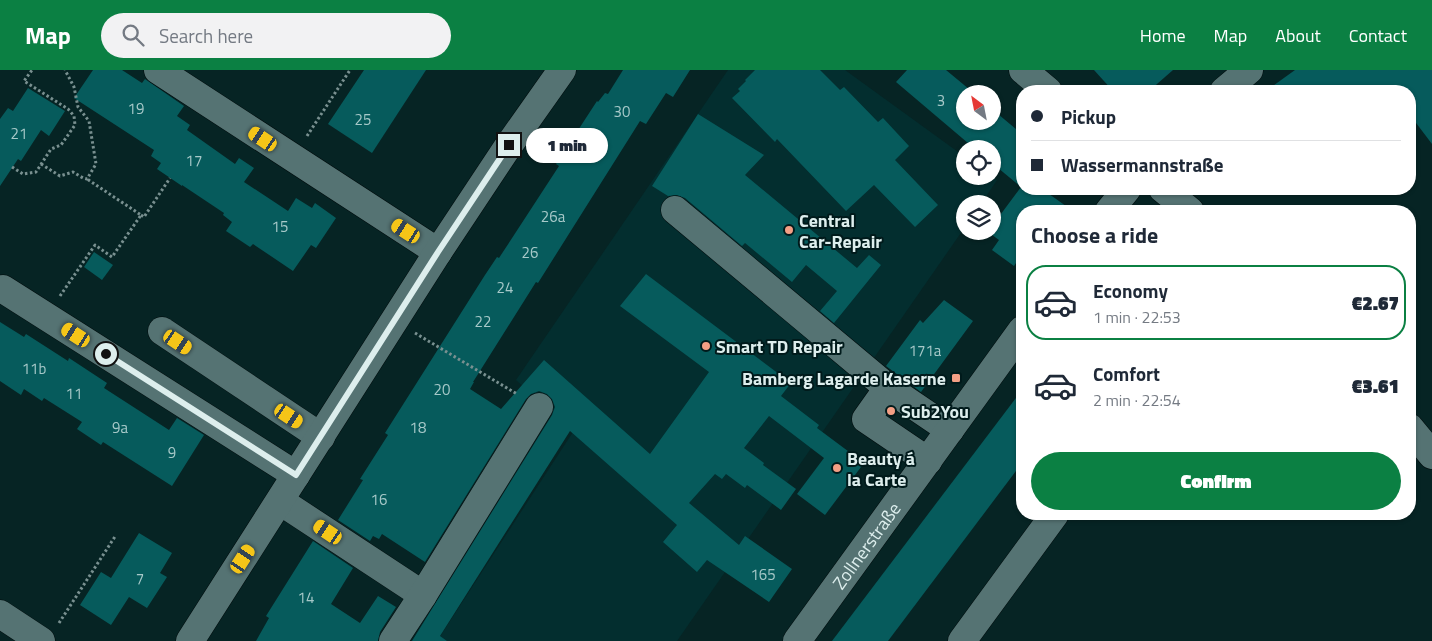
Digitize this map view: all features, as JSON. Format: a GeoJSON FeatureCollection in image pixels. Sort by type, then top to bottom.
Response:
{"type":"FeatureCollection","features":[{"type":"Feature","properties":{"kind":"street"},"geometry":{"type":"LineString","coordinates":[[158,70],[438,252]]}},
{"type":"Feature","properties":{"kind":"street"},"geometry":{"type":"LineString","coordinates":[[190,641],[438,252],[509,145],[562,70]]}},
{"type":"Feature","properties":{"kind":"street"},"geometry":{"type":"LineString","coordinates":[[1023,70],[1041,85]]}},
{"type":"Feature","properties":{"kind":"street"},"geometry":{"type":"LineString","coordinates":[[1231,85],[1249,70]]}},
{"type":"Feature","properties":{"kind":"street"},"geometry":{"type":"LineString","coordinates":[[1114,205],[1121,195]]}},
{"type":"Feature","properties":{"kind":"street"},"geometry":{"type":"LineString","coordinates":[[1170,195],[1183,205]]}},
{"type":"Feature","properties":{"kind":"street"},"geometry":{"type":"LineString","coordinates":[[675,210],[888,388],[950,430]]}},
{"type":"Feature","properties":{"kind":"street"},"geometry":{"type":"LineString","coordinates":[[3,289],[296,475]]}},
{"type":"Feature","properties":{"kind":"street"},"geometry":{"type":"LineString","coordinates":[[162,331],[321,437]]}},
{"type":"Feature","properties":{"kind":"street","name":"Zollnerstraße"},"geometry":{"type":"LineString","coordinates":[[797,641],[1016,338]]}},
{"type":"Feature","properties":{"kind":"street"},"geometry":{"type":"LineString","coordinates":[[888,388],[866,419],[928,461]]}},
{"type":"Feature","properties":{"kind":"street"},"geometry":{"type":"LineString","coordinates":[[393,641],[539,407]]}},
{"type":"Feature","properties":{"kind":"street"},"geometry":{"type":"LineString","coordinates":[[1416,435],[1432,455]]}},
{"type":"Feature","properties":{"kind":"street"},"geometry":{"type":"LineString","coordinates":[[280,500],[423,595]]}},
{"type":"Feature","properties":{"kind":"street"},"geometry":{"type":"LineString","coordinates":[[962,641],[1051,520]]}},
{"type":"Feature","properties":{"kind":"street"},"geometry":{"type":"LineString","coordinates":[[0,614],[49,633]]}},
{"type":"Feature","properties":{"kind":"path"},"geometry":{"type":"LineString","coordinates":[[12,167],[23,174],[36,172],[51,149],[61,145],[75,125],[74,116],[68,109],[24,81],[32,70]]}},
{"type":"Feature","properties":{"kind":"path"},"geometry":{"type":"LineString","coordinates":[[65,70],[74,86],[78,107],[89,121],[96,164],[87,179]]}},
{"type":"Feature","properties":{"kind":"path"},"geometry":{"type":"LineString","coordinates":[[292,158],[350,70]]}},
{"type":"Feature","properties":{"kind":"path"},"geometry":{"type":"LineString","coordinates":[[41,164],[60,176],[74,172],[144,217],[170,178]]}},
{"type":"Feature","properties":{"kind":"path"},"geometry":{"type":"LineString","coordinates":[[60,296],[95,245],[112,257],[141,215]]}},
{"type":"Feature","properties":{"kind":"path"},"geometry":{"type":"LineString","coordinates":[[394,321],[539,407]]}},
{"type":"Feature","properties":{"kind":"path"},"geometry":{"type":"LineString","coordinates":[[49,633],[116,536]]}},
{"type":"Feature","properties":{"kind":"shaded area"},"geometry":{"type":"Polygon","coordinates":[[[728,70],[845,70],[956,150],[956,185],[994,185],[987,195],[956,195],[956,240],[677,641],[437,641],[573,432],[516,380],[728,70]]]}},
{"type":"Feature","properties":{"kind":"building"},"geometry":{"type":"Polygon","coordinates":[[[93,70],[122,70],[142,83],[145,79],[184,106],[177,116],[190,125],[187,130],[235,164],[239,158],[254,168],[244,182],[288,211],[296,198],[312,208],[315,203],[336,218],[316,248],[311,245],[293,271],[253,244],[250,247],[226,231],[232,222],[223,215],[224,213],[157,169],[161,163],[151,156],[154,150],[74,98],[93,70]]]}},
{"type":"Feature","properties":{"kind":"building"},"geometry":{"type":"Polygon","coordinates":[[[364,70],[426,70],[372,153],[328,124],[364,70]]]}},
{"type":"Feature","properties":{"kind":"building"},"geometry":{"type":"Polygon","coordinates":[[[623,70],[690,70],[673,97],[666,93],[646,124],[640,121],[538,283],[536,282],[470,389],[501,409],[544,360],[650,454],[709,372],[620,306],[646,274],[791,383],[781,396],[819,425],[817,428],[864,463],[825,515],[797,494],[824,458],[769,416],[744,448],[764,463],[763,465],[796,489],[781,510],[747,485],[745,488],[726,474],[722,479],[715,474],[689,503],[739,545],[745,536],[792,569],[769,602],[707,560],[697,572],[663,542],[677,525],[570,431],[440,636],[447,641],[412,641],[552,415],[555,407],[552,399],[547,394],[539,391],[531,394],[526,399],[425,562],[382,534],[379,539],[373,536],[370,541],[338,520],[363,480],[360,479],[388,435],[385,433],[485,275],[497,257],[499,258],[559,166],[556,164],[597,101],[605,93],[608,94],[623,70]]]}},
{"type":"Feature","properties":{"kind":"building"},"geometry":{"type":"Polygon","coordinates":[[[755,70],[820,70],[840,90],[844,87],[878,122],[883,118],[909,146],[895,160],[938,205],[915,227],[874,185],[846,211],[777,139],[775,142],[732,98],[740,91],[738,89],[755,70]]]}},
{"type":"Feature","properties":{"kind":"building"},"geometry":{"type":"Polygon","coordinates":[[[907,70],[946,70],[964,85],[956,85],[956,130],[1001,130],[1001,116],[1016,129],[1016,183],[1001,170],[1001,140],[964,140],[896,82],[907,70]]]}},
{"type":"Feature","properties":{"kind":"building"},"geometry":{"type":"Polygon","coordinates":[[[1094,70],[1173,70],[1156,85],[1108,85],[1094,70]]]}},
{"type":"Feature","properties":{"kind":"building"},"geometry":{"type":"Polygon","coordinates":[[[1295,70],[1432,70],[1432,144],[1416,123],[1416,85],[1274,85],[1295,70]]]}},
{"type":"Feature","properties":{"kind":"building"},"geometry":{"type":"Polygon","coordinates":[[[28,88],[65,111],[49,136],[41,130],[21,161],[18,159],[0,186],[0,119],[8,108],[13,111],[28,88]]]}},
{"type":"Feature","properties":{"kind":"building"},"geometry":{"type":"Polygon","coordinates":[[[698,114],[764,155],[745,175],[857,268],[869,255],[881,265],[834,323],[820,311],[837,291],[806,265],[792,282],[745,243],[742,246],[685,198],[677,195],[668,196],[652,186],[698,114]]]}},
{"type":"Feature","properties":{"kind":"building"},"geometry":{"type":"Polygon","coordinates":[[[1016,194],[1050,195],[1065,205],[1016,205],[1016,263],[1014,266],[992,250],[1001,240],[1001,214],[1016,194]]]}},
{"type":"Feature","properties":{"kind":"building"},"geometry":{"type":"Polygon","coordinates":[[[94,252],[113,265],[102,280],[84,267],[94,252]]]}},
{"type":"Feature","properties":{"kind":"building"},"geometry":{"type":"Polygon","coordinates":[[[944,300],[973,321],[921,392],[886,366],[920,320],[923,323],[944,300]]]}},
{"type":"Feature","properties":{"kind":"building"},"geometry":{"type":"Polygon","coordinates":[[[0,322],[24,337],[26,334],[68,361],[69,358],[107,383],[104,388],[169,430],[177,418],[204,435],[172,486],[103,442],[101,445],[77,429],[82,422],[44,398],[42,401],[24,389],[21,395],[0,381],[0,322]]]}},
{"type":"Feature","properties":{"kind":"building"},"geometry":{"type":"Polygon","coordinates":[[[1016,398],[1016,471],[888,641],[832,641],[1016,398]]]}},
{"type":"Feature","properties":{"kind":"building"},"geometry":{"type":"Polygon","coordinates":[[[139,533],[172,553],[160,573],[167,577],[147,608],[129,597],[111,625],[80,605],[101,572],[111,578],[139,533]]]}},
{"type":"Feature","properties":{"kind":"building"},"geometry":{"type":"Polygon","coordinates":[[[313,541],[353,568],[331,604],[360,623],[378,596],[396,607],[380,632],[378,641],[256,641],[269,618],[266,616],[313,541]]]}},
{"type":"Feature","properties":{"kind":"place","name":"Central Car-Repair"},"geometry":{"type":"Point","coordinates":[789,230]}},
{"type":"Feature","properties":{"kind":"place","name":"Smart TD Repair"},"geometry":{"type":"Point","coordinates":[706,346]}},
{"type":"Feature","properties":{"kind":"place","name":"Bamberg Lagarde Kaserne"},"geometry":{"type":"Point","coordinates":[956,378]}},
{"type":"Feature","properties":{"kind":"place","name":"Sub2You"},"geometry":{"type":"Point","coordinates":[891,411]}},
{"type":"Feature","properties":{"kind":"place","name":"Beauty á la Carte"},"geometry":{"type":"Point","coordinates":[837,468]}},
{"type":"Feature","properties":{"kind":"route"},"geometry":{"type":"LineString","coordinates":[[106,354],[296,475],[438,252],[509,145]]}}]}
